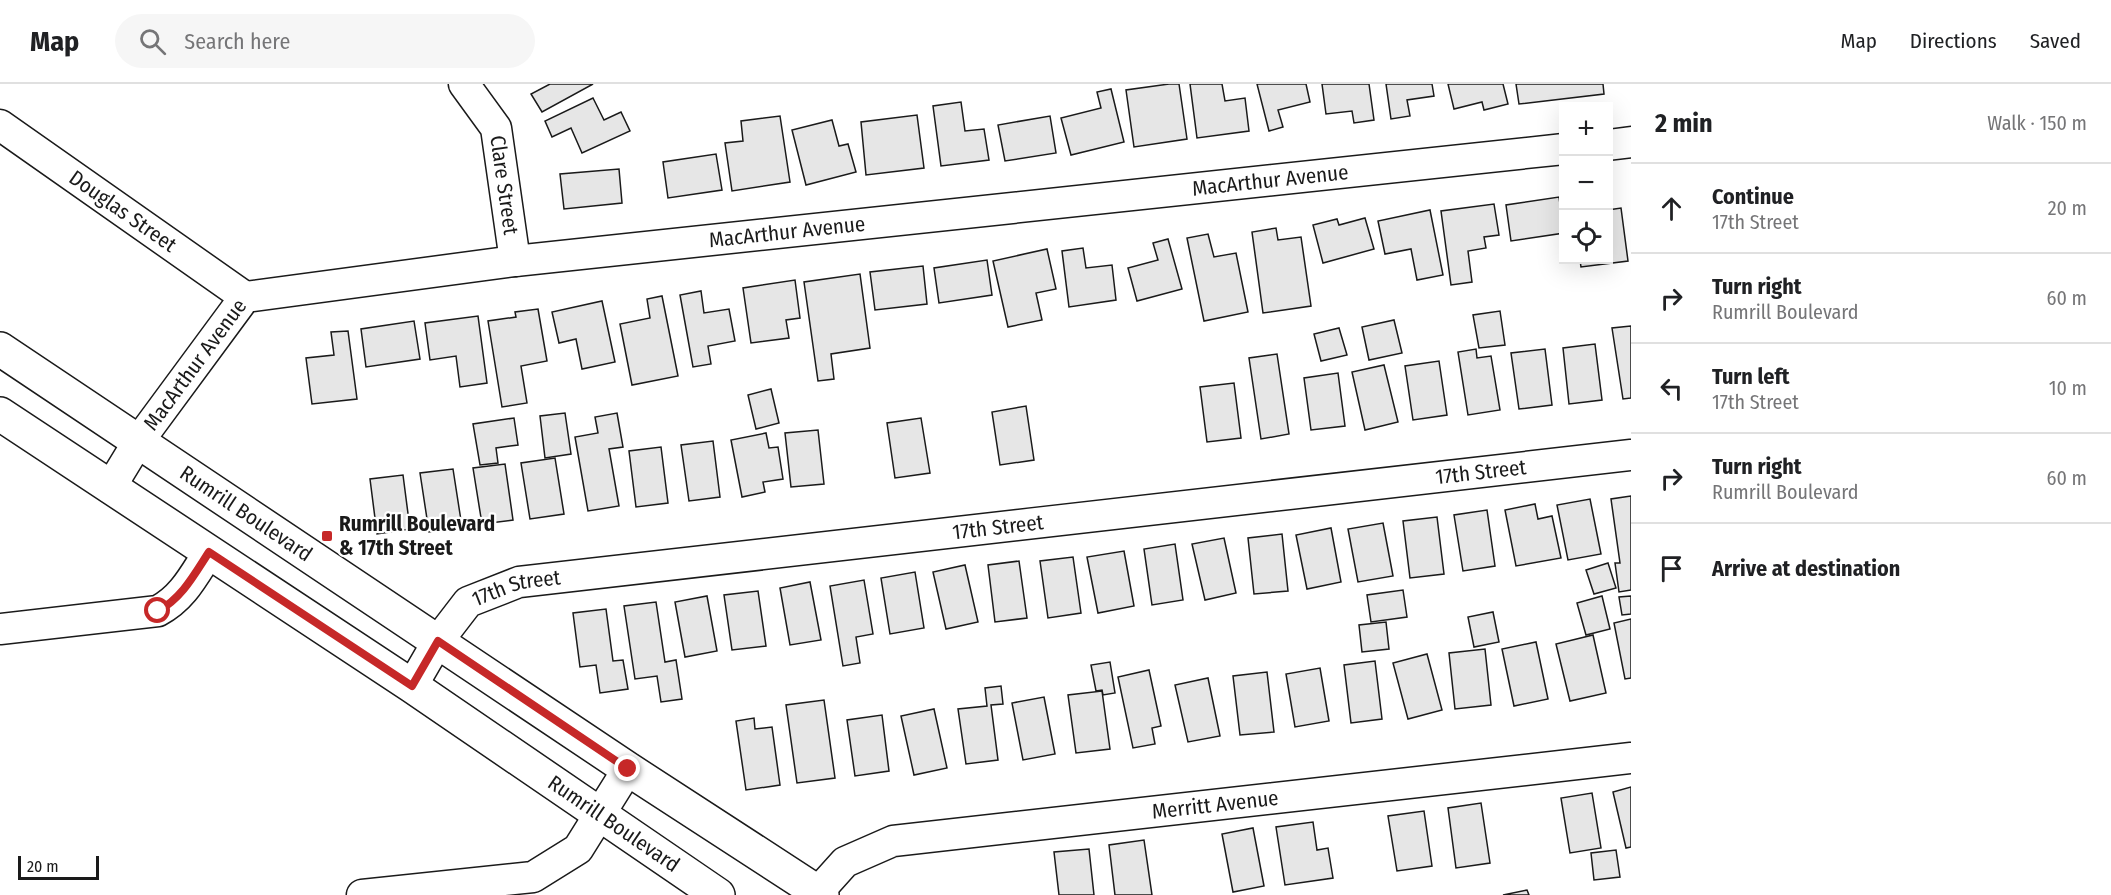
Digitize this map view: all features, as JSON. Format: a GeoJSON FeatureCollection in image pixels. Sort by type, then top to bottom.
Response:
{"type":"FeatureCollection","features":[{"type":"Feature","properties":{"kind":"main road","name":"Rumrill Boulevard"},"geometry":{"type":"LineString","coordinates":[[0,349],[628,769],[820,894]]}},
{"type":"Feature","properties":{"kind":"main road","name":"Rumrill Boulevard"},"geometry":{"type":"LineString","coordinates":[[0,414],[412,686],[718,895]]}},
{"type":"Feature","properties":{"kind":"street","name":"Clare Street"},"geometry":{"type":"LineString","coordinates":[[464,84],[496,128],[515,261]]}},
{"type":"Feature","properties":{"kind":"street","name":"Douglas Street"},"geometry":{"type":"LineString","coordinates":[[0,125],[245,297]]}},
{"type":"Feature","properties":{"kind":"street"},"geometry":{"type":"LineString","coordinates":[[1613,144],[1631,142]]}},
{"type":"Feature","properties":{"kind":"street","name":"MacArthur Avenue"},"geometry":{"type":"LineString","coordinates":[[110,488],[138,442],[245,297],[515,261],[1559,149]]}},
{"type":"Feature","properties":{"kind":"street","name":"17th Street"},"geometry":{"type":"LineString","coordinates":[[412,686],[438,641],[468,603],[519,582],[1631,455]]}},
{"type":"Feature","properties":{"kind":"street"},"geometry":{"type":"LineString","coordinates":[[0,628],[158,611],[171,604],[183,591],[209,552]]}},
{"type":"Feature","properties":{"kind":"street","name":"Merritt Avenue"},"geometry":{"type":"LineString","coordinates":[[820,894],[846,862],[893,841],[1631,758]]}},
{"type":"Feature","properties":{"kind":"street"},"geometry":{"type":"LineString","coordinates":[[362,895],[400,893],[533,877],[578,849],[628,769]]}},
{"type":"Feature","properties":{"kind":"building"},"geometry":{"type":"Polygon","coordinates":[[[550,84],[593,84],[542,112],[531,94],[550,84]]]}},
{"type":"Feature","properties":{"kind":"building"},"geometry":{"type":"Polygon","coordinates":[[[1179,84],[1187,139],[1134,147],[1126,90],[1179,84]]]}},
{"type":"Feature","properties":{"kind":"building"},"geometry":{"type":"Polygon","coordinates":[[[1190,84],[1222,84],[1225,101],[1245,98],[1249,131],[1197,138],[1190,84]]]}},
{"type":"Feature","properties":{"kind":"building"},"geometry":{"type":"Polygon","coordinates":[[[1257,84],[1306,84],[1310,102],[1278,110],[1283,127],[1269,131],[1257,84]]]}},
{"type":"Feature","properties":{"kind":"building"},"geometry":{"type":"Polygon","coordinates":[[[1322,84],[1369,84],[1374,120],[1354,123],[1352,111],[1326,114],[1322,84]]]}},
{"type":"Feature","properties":{"kind":"building"},"geometry":{"type":"Polygon","coordinates":[[[1386,84],[1432,84],[1434,96],[1407,100],[1410,116],[1391,119],[1386,84]]]}},
{"type":"Feature","properties":{"kind":"building"},"geometry":{"type":"Polygon","coordinates":[[[1448,84],[1503,84],[1508,104],[1484,110],[1482,102],[1454,109],[1448,84]]]}},
{"type":"Feature","properties":{"kind":"building"},"geometry":{"type":"Polygon","coordinates":[[[1516,84],[1603,84],[1604,94],[1519,104],[1516,84]]]}},
{"type":"Feature","properties":{"kind":"building"},"geometry":{"type":"Polygon","coordinates":[[[1111,89],[1124,142],[1071,155],[1061,118],[1101,108],[1097,92],[1111,89]]]}},
{"type":"Feature","properties":{"kind":"building"},"geometry":{"type":"Polygon","coordinates":[[[593,98],[604,120],[621,112],[630,131],[582,153],[571,128],[552,137],[545,121],[593,98]]]}},
{"type":"Feature","properties":{"kind":"building"},"geometry":{"type":"Polygon","coordinates":[[[961,102],[965,131],[984,129],[989,160],[941,166],[933,106],[961,102]]]}},
{"type":"Feature","properties":{"kind":"building"},"geometry":{"type":"Polygon","coordinates":[[[917,115],[924,168],[866,175],[861,122],[917,115]]]}},
{"type":"Feature","properties":{"kind":"building"},"geometry":{"type":"Polygon","coordinates":[[[780,116],[790,182],[732,191],[725,143],[743,141],[741,121],[780,116]]]}},
{"type":"Feature","properties":{"kind":"building"},"geometry":{"type":"Polygon","coordinates":[[[1050,116],[1056,153],[1005,161],[998,125],[1050,116]]]}},
{"type":"Feature","properties":{"kind":"building"},"geometry":{"type":"Polygon","coordinates":[[[832,120],[839,146],[848,144],[856,172],[806,185],[792,130],[832,120]]]}},
{"type":"Feature","properties":{"kind":"building"},"geometry":{"type":"Polygon","coordinates":[[[716,154],[722,190],[668,198],[663,162],[716,154]]]}},
{"type":"Feature","properties":{"kind":"building"},"geometry":{"type":"Polygon","coordinates":[[[619,169],[622,203],[564,209],[560,174],[619,169]]]}},
{"type":"Feature","properties":{"kind":"building"},"geometry":{"type":"Polygon","coordinates":[[[1559,197],[1559,234],[1511,241],[1506,205],[1559,197]]]}},
{"type":"Feature","properties":{"kind":"building"},"geometry":{"type":"Polygon","coordinates":[[[1494,204],[1499,235],[1484,237],[1486,248],[1468,251],[1472,282],[1451,285],[1441,211],[1494,204]]]}},
{"type":"Feature","properties":{"kind":"building"},"geometry":{"type":"Polygon","coordinates":[[[1621,208],[1628,261],[1613,263],[1613,209],[1621,208]]]}},
{"type":"Feature","properties":{"kind":"building"},"geometry":{"type":"Polygon","coordinates":[[[1430,210],[1443,275],[1417,280],[1411,249],[1385,254],[1378,221],[1430,210]]]}},
{"type":"Feature","properties":{"kind":"building"},"geometry":{"type":"Polygon","coordinates":[[[1365,218],[1374,249],[1323,263],[1313,225],[1337,219],[1339,225],[1365,218]]]}},
{"type":"Feature","properties":{"kind":"building"},"geometry":{"type":"Polygon","coordinates":[[[1276,228],[1278,240],[1301,237],[1311,306],[1263,313],[1252,232],[1276,228]]]}},
{"type":"Feature","properties":{"kind":"building"},"geometry":{"type":"Polygon","coordinates":[[[1208,234],[1214,257],[1236,253],[1248,312],[1204,321],[1187,238],[1208,234]]]}},
{"type":"Feature","properties":{"kind":"building"},"geometry":{"type":"Polygon","coordinates":[[[1168,239],[1182,289],[1137,301],[1128,268],[1158,260],[1153,243],[1168,239]]]}},
{"type":"Feature","properties":{"kind":"building"},"geometry":{"type":"Polygon","coordinates":[[[1083,248],[1086,268],[1112,265],[1116,300],[1069,307],[1062,251],[1083,248]]]}},
{"type":"Feature","properties":{"kind":"building"},"geometry":{"type":"Polygon","coordinates":[[[1047,249],[1056,289],[1036,293],[1042,320],[1008,327],[993,261],[1047,249]]]}},
{"type":"Feature","properties":{"kind":"building"},"geometry":{"type":"Polygon","coordinates":[[[987,260],[992,295],[939,303],[934,268],[987,260]]]}},
{"type":"Feature","properties":{"kind":"building"},"geometry":{"type":"Polygon","coordinates":[[[1581,264],[1604,264],[1581,267],[1581,264]]]}},
{"type":"Feature","properties":{"kind":"building"},"geometry":{"type":"Polygon","coordinates":[[[923,266],[927,304],[875,310],[870,272],[923,266]]]}},
{"type":"Feature","properties":{"kind":"building"},"geometry":{"type":"Polygon","coordinates":[[[860,274],[870,348],[831,354],[834,379],[818,381],[804,282],[860,274]]]}},
{"type":"Feature","properties":{"kind":"building"},"geometry":{"type":"Polygon","coordinates":[[[795,280],[800,318],[786,320],[789,338],[751,343],[743,288],[795,280]]]}},
{"type":"Feature","properties":{"kind":"building"},"geometry":{"type":"Polygon","coordinates":[[[701,291],[704,313],[729,309],[735,341],[708,346],[711,364],[693,367],[680,295],[701,291]]]}},
{"type":"Feature","properties":{"kind":"building"},"geometry":{"type":"Polygon","coordinates":[[[662,296],[678,376],[632,385],[620,324],[650,318],[647,299],[662,296]]]}},
{"type":"Feature","properties":{"kind":"building"},"geometry":{"type":"Polygon","coordinates":[[[602,301],[615,362],[582,369],[576,339],[559,343],[552,312],[602,301]]]}},
{"type":"Feature","properties":{"kind":"building"},"geometry":{"type":"Polygon","coordinates":[[[538,309],[547,361],[521,366],[527,403],[502,407],[488,321],[516,317],[515,312],[538,309]]]}},
{"type":"Feature","properties":{"kind":"building"},"geometry":{"type":"Polygon","coordinates":[[[1500,311],[1505,345],[1479,348],[1473,315],[1500,311]]]}},
{"type":"Feature","properties":{"kind":"building"},"geometry":{"type":"Polygon","coordinates":[[[478,316],[487,383],[460,387],[456,356],[430,360],[425,323],[478,316]]]}},
{"type":"Feature","properties":{"kind":"building"},"geometry":{"type":"Polygon","coordinates":[[[1394,320],[1402,353],[1369,360],[1362,327],[1394,320]]]}},
{"type":"Feature","properties":{"kind":"building"},"geometry":{"type":"Polygon","coordinates":[[[414,321],[420,359],[366,367],[361,329],[414,321]]]}},
{"type":"Feature","properties":{"kind":"building"},"geometry":{"type":"Polygon","coordinates":[[[1631,326],[1631,398],[1623,399],[1612,328],[1631,326]]]}},
{"type":"Feature","properties":{"kind":"building"},"geometry":{"type":"Polygon","coordinates":[[[1339,328],[1347,355],[1321,361],[1314,334],[1339,328]]]}},
{"type":"Feature","properties":{"kind":"building"},"geometry":{"type":"Polygon","coordinates":[[[348,331],[357,399],[312,404],[306,358],[334,355],[331,332],[348,331]]]}},
{"type":"Feature","properties":{"kind":"building"},"geometry":{"type":"Polygon","coordinates":[[[1595,344],[1602,400],[1569,404],[1563,348],[1595,344]]]}},
{"type":"Feature","properties":{"kind":"building"},"geometry":{"type":"Polygon","coordinates":[[[1476,349],[1477,358],[1491,356],[1500,410],[1468,415],[1458,352],[1476,349]]]}},
{"type":"Feature","properties":{"kind":"building"},"geometry":{"type":"Polygon","coordinates":[[[1545,349],[1552,405],[1519,409],[1511,353],[1545,349]]]}},
{"type":"Feature","properties":{"kind":"building"},"geometry":{"type":"Polygon","coordinates":[[[1277,354],[1289,434],[1261,439],[1249,358],[1277,354]]]}},
{"type":"Feature","properties":{"kind":"building"},"geometry":{"type":"Polygon","coordinates":[[[1439,361],[1447,415],[1413,420],[1405,366],[1439,361]]]}},
{"type":"Feature","properties":{"kind":"building"},"geometry":{"type":"Polygon","coordinates":[[[1384,365],[1398,422],[1365,430],[1352,372],[1384,365]]]}},
{"type":"Feature","properties":{"kind":"building"},"geometry":{"type":"Polygon","coordinates":[[[1338,373],[1345,426],[1311,430],[1304,378],[1338,373]]]}},
{"type":"Feature","properties":{"kind":"building"},"geometry":{"type":"Polygon","coordinates":[[[1234,383],[1241,438],[1207,442],[1200,387],[1234,383]]]}},
{"type":"Feature","properties":{"kind":"building"},"geometry":{"type":"Polygon","coordinates":[[[771,389],[779,423],[756,429],[748,395],[771,389]]]}},
{"type":"Feature","properties":{"kind":"building"},"geometry":{"type":"Polygon","coordinates":[[[1026,406],[1034,460],[1000,465],[992,412],[1026,406]]]}},
{"type":"Feature","properties":{"kind":"building"},"geometry":{"type":"Polygon","coordinates":[[[565,413],[571,454],[545,458],[540,416],[565,413]]]}},
{"type":"Feature","properties":{"kind":"building"},"geometry":{"type":"Polygon","coordinates":[[[617,413],[623,447],[609,449],[619,506],[588,511],[575,437],[598,433],[595,417],[617,413]]]}},
{"type":"Feature","properties":{"kind":"building"},"geometry":{"type":"Polygon","coordinates":[[[514,418],[518,445],[496,448],[498,463],[480,465],[473,424],[514,418]]]}},
{"type":"Feature","properties":{"kind":"building"},"geometry":{"type":"Polygon","coordinates":[[[921,418],[930,473],[895,478],[887,423],[921,418]]]}},
{"type":"Feature","properties":{"kind":"building"},"geometry":{"type":"Polygon","coordinates":[[[818,430],[824,484],[791,487],[785,433],[818,430]]]}},
{"type":"Feature","properties":{"kind":"building"},"geometry":{"type":"Polygon","coordinates":[[[766,433],[769,448],[778,447],[783,479],[763,482],[765,492],[742,497],[731,440],[766,433]]]}},
{"type":"Feature","properties":{"kind":"building"},"geometry":{"type":"Polygon","coordinates":[[[713,441],[720,497],[689,501],[681,445],[713,441]]]}},
{"type":"Feature","properties":{"kind":"building"},"geometry":{"type":"Polygon","coordinates":[[[661,447],[668,503],[636,507],[629,451],[661,447]]]}},
{"type":"Feature","properties":{"kind":"building"},"geometry":{"type":"Polygon","coordinates":[[[555,458],[564,514],[530,519],[521,463],[555,458]]]}},
{"type":"Feature","properties":{"kind":"building"},"geometry":{"type":"Polygon","coordinates":[[[505,464],[513,520],[482,524],[473,468],[505,464]]]}},
{"type":"Feature","properties":{"kind":"building"},"geometry":{"type":"Polygon","coordinates":[[[453,469],[462,527],[429,532],[420,473],[453,469]]]}},
{"type":"Feature","properties":{"kind":"building"},"geometry":{"type":"Polygon","coordinates":[[[403,475],[410,529],[377,534],[370,479],[403,475]]]}},
{"type":"Feature","properties":{"kind":"building"},"geometry":{"type":"Polygon","coordinates":[[[1631,496],[1631,590],[1619,592],[1615,563],[1620,563],[1611,499],[1631,496]]]}},
{"type":"Feature","properties":{"kind":"building"},"geometry":{"type":"Polygon","coordinates":[[[1590,499],[1601,554],[1568,560],[1557,505],[1590,499]]]}},
{"type":"Feature","properties":{"kind":"building"},"geometry":{"type":"Polygon","coordinates":[[[1535,504],[1538,519],[1552,516],[1561,558],[1516,566],[1505,510],[1535,504]]]}},
{"type":"Feature","properties":{"kind":"building"},"geometry":{"type":"Polygon","coordinates":[[[1487,510],[1495,566],[1463,571],[1454,515],[1487,510]]]}},
{"type":"Feature","properties":{"kind":"building"},"geometry":{"type":"Polygon","coordinates":[[[1437,517],[1444,574],[1410,578],[1403,521],[1437,517]]]}},
{"type":"Feature","properties":{"kind":"building"},"geometry":{"type":"Polygon","coordinates":[[[1383,523],[1393,576],[1358,582],[1348,529],[1383,523]]]}},
{"type":"Feature","properties":{"kind":"building"},"geometry":{"type":"Polygon","coordinates":[[[1331,528],[1341,582],[1307,589],[1296,535],[1331,528]]]}},
{"type":"Feature","properties":{"kind":"building"},"geometry":{"type":"Polygon","coordinates":[[[1282,534],[1288,591],[1254,594],[1248,538],[1282,534]]]}},
{"type":"Feature","properties":{"kind":"building"},"geometry":{"type":"Polygon","coordinates":[[[1224,538],[1236,593],[1205,600],[1192,544],[1224,538]]]}},
{"type":"Feature","properties":{"kind":"building"},"geometry":{"type":"Polygon","coordinates":[[[1175,544],[1183,600],[1152,605],[1144,549],[1175,544]]]}},
{"type":"Feature","properties":{"kind":"building"},"geometry":{"type":"Polygon","coordinates":[[[1124,551],[1134,606],[1098,613],[1087,557],[1124,551]]]}},
{"type":"Feature","properties":{"kind":"building"},"geometry":{"type":"Polygon","coordinates":[[[1073,557],[1081,613],[1048,618],[1040,561],[1073,557]]]}},
{"type":"Feature","properties":{"kind":"building"},"geometry":{"type":"Polygon","coordinates":[[[1019,561],[1027,618],[995,622],[988,565],[1019,561]]]}},
{"type":"Feature","properties":{"kind":"building"},"geometry":{"type":"Polygon","coordinates":[[[1608,563],[1616,588],[1594,594],[1586,570],[1608,563]]]}},
{"type":"Feature","properties":{"kind":"building"},"geometry":{"type":"Polygon","coordinates":[[[965,565],[978,622],[946,629],[933,572],[965,565]]]}},
{"type":"Feature","properties":{"kind":"building"},"geometry":{"type":"Polygon","coordinates":[[[915,572],[924,628],[890,634],[881,578],[915,572]]]}},
{"type":"Feature","properties":{"kind":"building"},"geometry":{"type":"Polygon","coordinates":[[[864,580],[873,634],[856,637],[860,663],[843,666],[830,586],[864,580]]]}},
{"type":"Feature","properties":{"kind":"building"},"geometry":{"type":"Polygon","coordinates":[[[810,582],[821,640],[790,645],[780,588],[810,582]]]}},
{"type":"Feature","properties":{"kind":"building"},"geometry":{"type":"Polygon","coordinates":[[[1403,590],[1407,617],[1371,622],[1367,595],[1403,590]]]}},
{"type":"Feature","properties":{"kind":"building"},"geometry":{"type":"Polygon","coordinates":[[[758,591],[766,646],[732,650],[724,595],[758,591]]]}},
{"type":"Feature","properties":{"kind":"building"},"geometry":{"type":"Polygon","coordinates":[[[707,596],[717,651],[685,657],[675,602],[707,596]]]}},
{"type":"Feature","properties":{"kind":"building"},"geometry":{"type":"Polygon","coordinates":[[[1602,596],[1610,629],[1586,635],[1577,603],[1602,596]]]}},
{"type":"Feature","properties":{"kind":"building"},"geometry":{"type":"Polygon","coordinates":[[[1631,596],[1631,614],[1622,615],[1619,597],[1631,596]]]}},
{"type":"Feature","properties":{"kind":"building"},"geometry":{"type":"Polygon","coordinates":[[[656,602],[665,662],[676,660],[682,699],[661,702],[657,676],[635,679],[624,606],[656,602]]]}},
{"type":"Feature","properties":{"kind":"building"},"geometry":{"type":"Polygon","coordinates":[[[606,609],[613,661],[623,660],[628,689],[600,693],[596,665],[580,667],[573,613],[606,609]]]}},
{"type":"Feature","properties":{"kind":"building"},"geometry":{"type":"Polygon","coordinates":[[[1493,612],[1499,642],[1474,647],[1468,617],[1493,612]]]}},
{"type":"Feature","properties":{"kind":"building"},"geometry":{"type":"Polygon","coordinates":[[[1631,619],[1631,678],[1625,679],[1614,623],[1631,619]]]}},
{"type":"Feature","properties":{"kind":"building"},"geometry":{"type":"Polygon","coordinates":[[[1386,622],[1389,649],[1362,652],[1359,625],[1386,622]]]}},
{"type":"Feature","properties":{"kind":"building"},"geometry":{"type":"Polygon","coordinates":[[[1593,635],[1606,693],[1570,701],[1556,644],[1593,635]]]}},
{"type":"Feature","properties":{"kind":"building"},"geometry":{"type":"Polygon","coordinates":[[[1536,642],[1548,699],[1514,706],[1502,649],[1536,642]]]}},
{"type":"Feature","properties":{"kind":"building"},"geometry":{"type":"Polygon","coordinates":[[[1485,649],[1491,705],[1455,709],[1449,653],[1485,649]]]}},
{"type":"Feature","properties":{"kind":"building"},"geometry":{"type":"Polygon","coordinates":[[[1427,654],[1442,710],[1408,719],[1393,663],[1427,654]]]}},
{"type":"Feature","properties":{"kind":"building"},"geometry":{"type":"Polygon","coordinates":[[[1375,661],[1382,719],[1351,723],[1344,665],[1375,661]]]}},
{"type":"Feature","properties":{"kind":"building"},"geometry":{"type":"Polygon","coordinates":[[[1110,662],[1115,693],[1103,695],[1102,690],[1096,691],[1091,665],[1110,662]]]}},
{"type":"Feature","properties":{"kind":"building"},"geometry":{"type":"Polygon","coordinates":[[[1320,668],[1329,721],[1295,727],[1286,674],[1320,668]]]}},
{"type":"Feature","properties":{"kind":"building"},"geometry":{"type":"Polygon","coordinates":[[[1149,670],[1161,726],[1152,728],[1155,744],[1133,748],[1118,677],[1149,670]]]}},
{"type":"Feature","properties":{"kind":"building"},"geometry":{"type":"Polygon","coordinates":[[[1267,672],[1274,732],[1240,735],[1233,676],[1267,672]]]}},
{"type":"Feature","properties":{"kind":"building"},"geometry":{"type":"Polygon","coordinates":[[[1208,678],[1220,736],[1188,742],[1175,685],[1208,678]]]}},
{"type":"Feature","properties":{"kind":"building"},"geometry":{"type":"Polygon","coordinates":[[[1001,686],[1003,704],[991,705],[998,760],[966,764],[958,709],[987,706],[985,688],[1001,686]]]}},
{"type":"Feature","properties":{"kind":"building"},"geometry":{"type":"Polygon","coordinates":[[[1102,691],[1110,749],[1076,753],[1068,695],[1102,691]]]}},
{"type":"Feature","properties":{"kind":"building"},"geometry":{"type":"Polygon","coordinates":[[[1044,697],[1055,754],[1023,760],[1012,703],[1044,697]]]}},
{"type":"Feature","properties":{"kind":"building"},"geometry":{"type":"Polygon","coordinates":[[[824,700],[835,778],[797,783],[786,705],[824,700]]]}},
{"type":"Feature","properties":{"kind":"building"},"geometry":{"type":"Polygon","coordinates":[[[934,709],[947,768],[914,775],[901,716],[934,709]]]}},
{"type":"Feature","properties":{"kind":"building"},"geometry":{"type":"Polygon","coordinates":[[[882,715],[889,771],[855,776],[847,720],[882,715]]]}},
{"type":"Feature","properties":{"kind":"building"},"geometry":{"type":"Polygon","coordinates":[[[754,718],[755,729],[772,727],[780,785],[746,790],[736,721],[754,718]]]}},
{"type":"Feature","properties":{"kind":"building"},"geometry":{"type":"Polygon","coordinates":[[[1631,787],[1631,847],[1626,848],[1613,792],[1631,787]]]}},
{"type":"Feature","properties":{"kind":"building"},"geometry":{"type":"Polygon","coordinates":[[[1592,793],[1601,848],[1570,853],[1561,798],[1592,793]]]}},
{"type":"Feature","properties":{"kind":"building"},"geometry":{"type":"Polygon","coordinates":[[[1481,803],[1490,863],[1456,868],[1448,808],[1481,803]]]}},
{"type":"Feature","properties":{"kind":"building"},"geometry":{"type":"Polygon","coordinates":[[[1424,811],[1432,866],[1397,871],[1388,816],[1424,811]]]}},
{"type":"Feature","properties":{"kind":"building"},"geometry":{"type":"Polygon","coordinates":[[[1313,822],[1317,850],[1328,848],[1333,878],[1285,885],[1276,827],[1313,822]]]}},
{"type":"Feature","properties":{"kind":"building"},"geometry":{"type":"Polygon","coordinates":[[[1253,828],[1264,886],[1233,892],[1222,834],[1253,828]]]}},
{"type":"Feature","properties":{"kind":"building"},"geometry":{"type":"Polygon","coordinates":[[[1144,840],[1152,895],[1115,895],[1109,845],[1144,840]]]}},
{"type":"Feature","properties":{"kind":"building"},"geometry":{"type":"Polygon","coordinates":[[[1089,849],[1094,895],[1059,895],[1054,852],[1089,849]]]}},
{"type":"Feature","properties":{"kind":"building"},"geometry":{"type":"Polygon","coordinates":[[[1616,850],[1620,877],[1594,880],[1591,853],[1616,850]]]}},
{"type":"Feature","properties":{"kind":"building"},"geometry":{"type":"Polygon","coordinates":[[[1527,890],[1529,895],[1503,895],[1527,890]]]}},
{"type":"Feature","properties":{"kind":"place","name":"Rumrill Boulevard & 17th Street"},"geometry":{"type":"Point","coordinates":[327,536]}},
{"type":"Feature","properties":{"kind":"route"},"geometry":{"type":"LineString","coordinates":[[158,611],[171,604],[183,591],[209,552],[412,686],[438,641],[628,769]]}}]}
